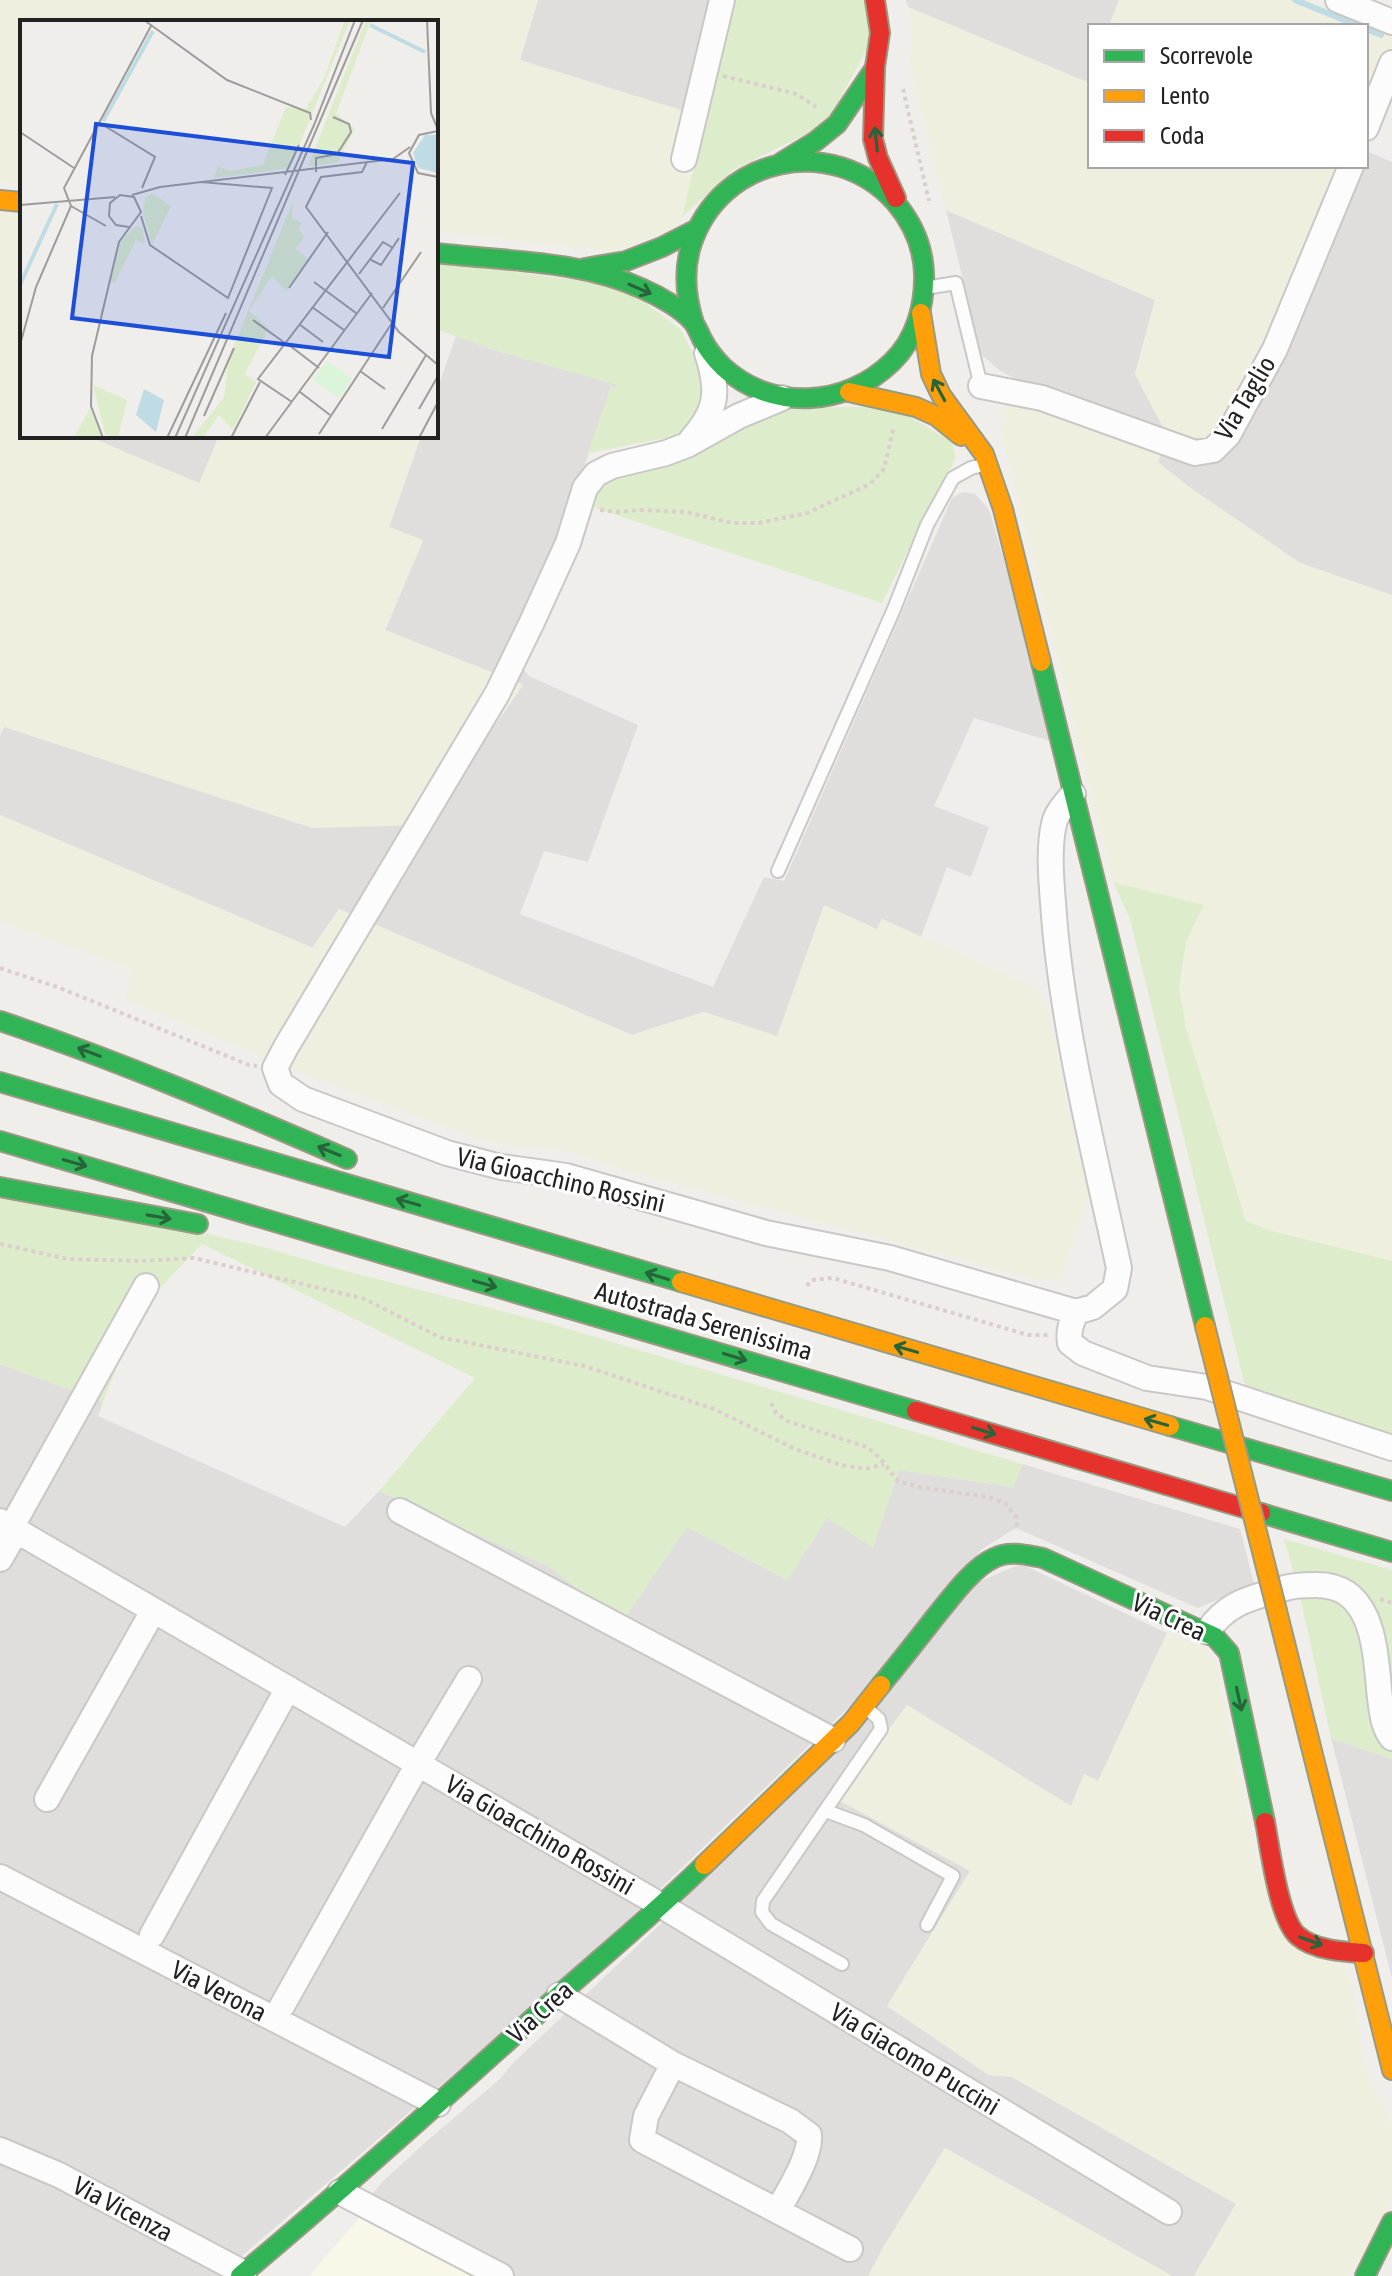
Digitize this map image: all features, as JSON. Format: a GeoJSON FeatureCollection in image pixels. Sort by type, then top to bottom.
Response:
{"type":"FeatureCollection","features":[{"type":"Feature","properties":{"kind":"main road"},"geometry":{"type":"LineString","coordinates":[[875,0],[880,33],[875,67],[873,139],[878,158],[919,245],[924,270],[921,313],[931,374],[941,395],[985,459],[1003,509],[1392,2070]]}},
{"type":"Feature","properties":{"kind":"main road"},"geometry":{"type":"LineString","coordinates":[[875,67],[837,124],[779,163],[753,172],[731,186],[712,206],[697,229],[689,252],[687,300],[699,333],[724,368],[733,375],[751,387],[782,398],[816,400],[849,392],[873,379],[894,361],[910,338],[921,313]]}},
{"type":"Feature","properties":{"kind":"main road"},"geometry":{"type":"LineString","coordinates":[[779,163],[813,160],[846,167],[876,183],[900,207]]}},
{"type":"Feature","properties":{"kind":"main road"},"geometry":{"type":"LineString","coordinates":[[0,200],[20,202]]}},
{"type":"Feature","properties":{"kind":"main road"},"geometry":{"type":"LineString","coordinates":[[579,269],[626,261],[697,229]]}},
{"type":"Feature","properties":{"kind":"main road"},"geometry":{"type":"LineString","coordinates":[[438,253],[579,269],[645,290],[699,333]]}},
{"type":"Feature","properties":{"kind":"main road"},"geometry":{"type":"LineString","coordinates":[[849,392],[902,403],[935,416],[985,459]]}},
{"type":"Feature","properties":{"kind":"main road"},"geometry":{"type":"LineString","coordinates":[[0,1021],[181,1087],[365,1166]]}},
{"type":"Feature","properties":{"kind":"main road","name":"Autostrada Serenissima"},"geometry":{"type":"LineString","coordinates":[[0,1082],[1392,1491]]}},
{"type":"Feature","properties":{"kind":"main road","name":"Autostrada Serenissima"},"geometry":{"type":"LineString","coordinates":[[0,1141],[1392,1552]]}},
{"type":"Feature","properties":{"kind":"main road"},"geometry":{"type":"LineString","coordinates":[[0,1187],[221,1228]]}},
{"type":"Feature","properties":{"kind":"main road"},"geometry":{"type":"LineString","coordinates":[[531,1219],[867,1322],[1181,1413],[1336,1474]]}},
{"type":"Feature","properties":{"kind":"main road"},"geometry":{"type":"LineString","coordinates":[[318,1252],[433,1268]]}},
{"type":"Feature","properties":{"kind":"main road","name":"Via Crea"},"geometry":{"type":"LineString","coordinates":[[242,2274],[340,2192],[662,1906],[833,1740],[864,1707],[960,1587],[993,1558],[1019,1553],[1043,1558],[1215,1637],[1229,1653],[1288,1924],[1299,1938],[1311,1943],[1345,1952],[1364,1953]]}},
{"type":"Feature","properties":{"kind":"main road"},"geometry":{"type":"LineString","coordinates":[[1365,2276],[1392,2222]]}},
{"type":"Feature","properties":{"kind":"main road"},"geometry":{"type":"LineString","coordinates":[[1372,2276],[1392,2262]]}},
{"type":"Feature","properties":{"kind":"street"},"geometry":{"type":"LineString","coordinates":[[684,159],[722,0]]}},
{"type":"Feature","properties":{"kind":"street"},"geometry":{"type":"LineString","coordinates":[[1338,0],[1392,22]]}},
{"type":"Feature","properties":{"kind":"street"},"geometry":{"type":"LineString","coordinates":[[1368,123],[1392,63]]}},
{"type":"Feature","properties":{"kind":"street","name":"Via Taglio"},"geometry":{"type":"LineString","coordinates":[[981,386],[1042,398],[1195,453],[1213,450],[1228,435],[1275,349],[1350,168]]}},
{"type":"Feature","properties":{"kind":"street"},"geometry":{"type":"LineString","coordinates":[[687,445],[707,420],[714,398],[715,377],[699,333]]}},
{"type":"Feature","properties":{"kind":"street"},"geometry":{"type":"LineString","coordinates":[[275,1068],[497,694],[568,543],[585,488],[596,474],[612,466],[687,445],[739,416],[782,398]]}},
{"type":"Feature","properties":{"kind":"street"},"geometry":{"type":"LineString","coordinates":[[1073,794],[1054,823],[1052,862],[1057,952],[1067,1020],[1119,1268],[1115,1289],[1073,1324],[1070,1343],[1083,1353],[1147,1378],[1207,1387],[1392,1448]]}},
{"type":"Feature","properties":{"kind":"street","name":"Via Gioacchino Rossini"},"geometry":{"type":"LineString","coordinates":[[275,1068],[281,1084],[303,1099],[447,1153],[501,1167],[566,1176],[766,1233],[890,1258],[1073,1324]]}},
{"type":"Feature","properties":{"kind":"street"},"geometry":{"type":"LineString","coordinates":[[0,1559],[9,1526],[146,1286]]}},
{"type":"Feature","properties":{"kind":"street"},"geometry":{"type":"LineString","coordinates":[[400,1511],[833,1740]]}},
{"type":"Feature","properties":{"kind":"street","name":"Via Gioacchino Rossini"},"geometry":{"type":"LineString","coordinates":[[9,1526],[662,1906]]}},
{"type":"Feature","properties":{"kind":"street"},"geometry":{"type":"LineString","coordinates":[[1207,1632],[1237,1602],[1294,1585],[1343,1589],[1364,1612],[1376,1662],[1384,1723],[1392,1738]]}},
{"type":"Feature","properties":{"kind":"street"},"geometry":{"type":"LineString","coordinates":[[47,1799],[153,1611]]}},
{"type":"Feature","properties":{"kind":"street"},"geometry":{"type":"LineString","coordinates":[[418,1764],[469,1679]]}},
{"type":"Feature","properties":{"kind":"street"},"geometry":{"type":"LineString","coordinates":[[152,1935],[288,1688]]}},
{"type":"Feature","properties":{"kind":"street","name":"Via Gioacchino Rossini"},"geometry":{"type":"LineString","coordinates":[[282,2006],[418,1764]]}},
{"type":"Feature","properties":{"kind":"street","name":"Via Verona"},"geometry":{"type":"LineString","coordinates":[[0,1877],[438,2104]]}},
{"type":"Feature","properties":{"kind":"street","name":"Via Giacomo Puccini"},"geometry":{"type":"LineString","coordinates":[[662,1906],[1169,2212]]}},
{"type":"Feature","properties":{"kind":"street"},"geometry":{"type":"LineString","coordinates":[[559,1995],[673,2064],[790,2121],[809,2135],[806,2155],[778,2211]]}},
{"type":"Feature","properties":{"kind":"street"},"geometry":{"type":"LineString","coordinates":[[673,2064],[646,2116],[642,2140],[850,2249]]}},
{"type":"Feature","properties":{"kind":"street","name":"Via Vicenza"},"geometry":{"type":"LineString","coordinates":[[0,2150],[59,2175],[242,2274]]}},
{"type":"Feature","properties":{"kind":"street"},"geometry":{"type":"LineString","coordinates":[[340,2192],[501,2276]]}},
{"type":"Feature","properties":{"kind":"lane"},"geometry":{"type":"LineString","coordinates":[[924,288],[956,283],[981,386]]}},
{"type":"Feature","properties":{"kind":"lane"},"geometry":{"type":"LineString","coordinates":[[778,871],[894,609],[927,525],[953,478],[985,459]]}},
{"type":"Feature","properties":{"kind":"lane"},"geometry":{"type":"LineString","coordinates":[[842,1964],[771,1924],[762,1912],[763,1901],[881,1729],[879,1719],[864,1707]]}},
{"type":"Feature","properties":{"kind":"lane"},"geometry":{"type":"LineString","coordinates":[[826,1811],[864,1825],[953,1876],[927,1925]]}},
{"type":"Feature","properties":{"kind":"path"},"geometry":{"type":"LineString","coordinates":[[705,72],[797,94],[837,124]]}},
{"type":"Feature","properties":{"kind":"path"},"geometry":{"type":"LineString","coordinates":[[903,89],[931,207]]}},
{"type":"Feature","properties":{"kind":"path"},"geometry":{"type":"LineString","coordinates":[[582,500],[600,510],[667,510],[732,523],[759,523],[807,513],[870,484],[884,469],[902,403]]}},
{"type":"Feature","properties":{"kind":"path"},"geometry":{"type":"LineString","coordinates":[[0,968],[60,988],[249,1065],[275,1068]]}},
{"type":"Feature","properties":{"kind":"path"},"geometry":{"type":"LineString","coordinates":[[0,1244],[68,1259],[141,1261],[194,1258],[365,1299],[439,1337],[584,1366],[714,1409],[795,1449],[841,1465],[866,1469],[884,1464]]}},
{"type":"Feature","properties":{"kind":"path"},"geometry":{"type":"LineString","coordinates":[[806,1288],[811,1280],[833,1278],[1028,1335],[1073,1324]]}},
{"type":"Feature","properties":{"kind":"path"},"geometry":{"type":"LineString","coordinates":[[771,1403],[776,1413],[787,1421],[867,1447],[898,1481],[988,1497],[1006,1504],[1016,1517],[1019,1553]]}},
{"type":"Feature","properties":{"kind":"shaded area"},"geometry":{"type":"Polygon","coordinates":[[[538,0],[720,0],[694,116],[520,60],[538,0]]]}},
{"type":"Feature","properties":{"kind":"shaded area"},"geometry":{"type":"Polygon","coordinates":[[[906,0],[1119,0],[1110,24],[1088,24],[1087,82],[908,7],[906,0]]]}},
{"type":"Feature","properties":{"kind":"shaded area"},"geometry":{"type":"Polygon","coordinates":[[[1369,152],[1392,162],[1392,595],[1300,563],[1189,487],[1158,462],[1166,439],[1199,450],[1288,339],[1362,168],[1368,168],[1369,152]]]}},
{"type":"Feature","properties":{"kind":"shaded area"},"geometry":{"type":"Polygon","coordinates":[[[946,210],[1155,300],[1135,374],[1164,429],[1057,388],[1017,380],[999,370],[981,354],[946,210]]]}},
{"type":"Feature","properties":{"kind":"shaded area"},"geometry":{"type":"Polygon","coordinates":[[[456,336],[618,385],[617,388],[611,387],[516,660],[529,676],[638,725],[588,862],[544,851],[520,914],[713,987],[764,877],[784,881],[952,498],[963,492],[975,494],[989,509],[1057,743],[974,718],[934,806],[989,827],[971,877],[947,867],[921,937],[882,919],[877,929],[777,1036],[704,1012],[632,1035],[339,909],[313,948],[0,815],[0,735],[3,727],[522,684],[385,630],[423,541],[389,527],[420,438],[438,438],[438,387],[456,336]]]}},
{"type":"Feature","properties":{"kind":"shaded area"},"geometry":{"type":"Polygon","coordinates":[[[92,438],[218,438],[200,484],[92,438]]]}},
{"type":"Feature","properties":{"kind":"shaded area"},"geometry":{"type":"Polygon","coordinates":[[[0,1364],[103,1402],[98,1416],[345,1527],[379,1491],[550,1567],[622,1622],[687,1527],[787,1580],[827,1517],[899,1470],[1013,1487],[1022,1464],[1240,1529],[1254,1584],[1198,1608],[1016,1528],[982,1549],[875,1682],[583,1963],[222,2276],[0,2276],[0,1364]]]}},
{"type":"Feature","properties":{"kind":"shaded area"},"geometry":{"type":"Polygon","coordinates":[[[1021,1564],[1167,1633],[1098,1781],[1084,1774],[1071,1807],[907,1705],[970,1871],[887,2006],[989,2075],[1012,2077],[1236,2204],[1194,2276],[1172,2276],[945,2148],[868,2276],[503,2276],[368,2200],[381,2183],[500,2079],[513,2063],[667,1918],[973,1584],[1021,1564]]]}},
{"type":"Feature","properties":{"kind":"shaded area"},"geometry":{"type":"Polygon","coordinates":[[[1331,1738],[1392,1759],[1392,1978],[1331,1738]]]}},
{"type":"Feature","properties":{"kind":"shaded area"},"geometry":{"type":"Polygon","coordinates":[[[363,2205],[503,2276],[309,2276],[359,2218],[363,2205]]]}},
{"type":"Feature","properties":{"kind":"green space"},"geometry":{"type":"Polygon","coordinates":[[[0,0],[538,0],[520,60],[707,118],[682,217],[671,230],[614,252],[438,231],[438,20],[20,20],[20,185],[0,182],[0,0]]]}},
{"type":"Feature","properties":{"kind":"green space"},"geometry":{"type":"Polygon","coordinates":[[[737,0],[870,0],[872,39],[827,124],[733,170],[682,217],[732,10],[737,0]]]}},
{"type":"Feature","properties":{"kind":"green space"},"geometry":{"type":"Polygon","coordinates":[[[1119,0],[1310,0],[1392,31],[1392,49],[1368,113],[1368,24],[1110,24],[1119,0]]]}},
{"type":"Feature","properties":{"kind":"green space"},"geometry":{"type":"Polygon","coordinates":[[[908,7],[1086,82],[1088,78],[1088,168],[1347,168],[1225,434],[1201,441],[1164,429],[1135,374],[1155,300],[946,210],[910,65],[912,26],[908,7]]]}},
{"type":"Feature","properties":{"kind":"green space"},"geometry":{"type":"Polygon","coordinates":[[[0,212],[20,214],[20,438],[92,438],[199,483],[218,438],[420,438],[389,527],[423,540],[385,630],[523,685],[426,825],[312,828],[4,727],[0,735],[0,212]]]}},
{"type":"Feature","properties":{"kind":"green space"},"geometry":{"type":"Polygon","coordinates":[[[438,261],[624,287],[680,329],[711,386],[692,428],[676,436],[588,453],[611,386],[616,388],[617,385],[494,350],[438,330],[438,261]]]}},
{"type":"Feature","properties":{"kind":"green space"},"geometry":{"type":"Polygon","coordinates":[[[1008,395],[1166,439],[1158,462],[1189,487],[1300,563],[1392,595],[1392,1261],[1271,1231],[1246,1221],[1186,1028],[1179,988],[1186,942],[1204,905],[1113,882],[1000,428],[1008,395]]]}},
{"type":"Feature","properties":{"kind":"green space"},"geometry":{"type":"Polygon","coordinates":[[[892,406],[952,442],[956,458],[882,603],[589,506],[596,486],[764,409],[892,406]]]}},
{"type":"Feature","properties":{"kind":"green space"},"geometry":{"type":"Polygon","coordinates":[[[0,815],[312,948],[339,909],[631,1035],[704,1012],[777,1036],[824,905],[877,929],[882,919],[1035,988],[1049,1011],[1078,1155],[1099,1164],[1061,1279],[1037,1280],[624,1170],[572,1152],[544,1147],[514,1147],[478,1139],[304,1074],[125,999],[131,968],[0,922],[0,815]]]}},
{"type":"Feature","properties":{"kind":"green space"},"geometry":{"type":"Polygon","coordinates":[[[1113,882],[1204,905],[1186,942],[1179,988],[1186,1028],[1246,1221],[1271,1231],[1392,1261],[1392,1454],[1246,1390],[1130,919],[1113,882]]]}},
{"type":"Feature","properties":{"kind":"green space"},"geometry":{"type":"Polygon","coordinates":[[[0,1191],[134,1217],[263,1247],[555,1325],[1022,1464],[1014,1487],[899,1470],[873,1548],[827,1518],[788,1580],[687,1527],[622,1622],[550,1567],[379,1491],[475,1378],[202,1244],[140,1309],[103,1402],[0,1364],[0,1191]]]}},
{"type":"Feature","properties":{"kind":"green space"},"geometry":{"type":"Polygon","coordinates":[[[1284,1539],[1392,1570],[1392,1759],[1331,1738],[1298,1587],[1284,1539]]]}},
{"type":"Feature","properties":{"kind":"green space"},"geometry":{"type":"Polygon","coordinates":[[[1167,1633],[1200,1645],[1216,1661],[1258,1867],[1335,1959],[1347,1969],[1358,2012],[1361,2057],[1392,2129],[1392,2195],[1388,2210],[1374,2239],[1348,2276],[1194,2276],[1236,2204],[1012,2077],[989,2075],[887,2006],[970,1871],[836,1799],[907,1705],[1071,1806],[1084,1774],[1098,1781],[1167,1633]]]}},
{"type":"Feature","properties":{"kind":"green space"},"geometry":{"type":"Polygon","coordinates":[[[945,2148],[1172,2276],[868,2276],[945,2148]]]}},
{"type":"Feature","properties":{"kind":"waterway"},"geometry":{"type":"LineString","coordinates":[[1295,0],[1354,24]]}},
{"type":"Feature","properties":{"kind":"waterway"},"geometry":{"type":"LineString","coordinates":[[1368,30],[1381,35]]}},
{"type":"Feature","properties":{"kind":"traffic: fast"},"geometry":{"type":"LineString","coordinates":[[782,162],[837,124],[875,68]]}},
{"type":"Feature","properties":{"kind":"traffic: fast"},"geometry":{"type":"LineString","coordinates":[[438,253],[541,263],[619,279],[656,295],[683,312],[717,361],[742,382],[764,392],[809,398],[853,388],[874,377],[892,362],[907,343],[921,309],[924,285],[923,263],[916,235],[895,202],[870,180],[841,167],[811,162],[780,164],[752,174],[726,191],[705,215],[691,246],[686,285],[694,323]]}},
{"type":"Feature","properties":{"kind":"traffic: fast"},"geometry":{"type":"LineString","coordinates":[[585,268],[626,261],[697,229]]}},
{"type":"Feature","properties":{"kind":"traffic: fast"},"geometry":{"type":"LineString","coordinates":[[1041,662],[1205,1326]]}},
{"type":"Feature","properties":{"kind":"traffic: fast"},"geometry":{"type":"LineString","coordinates":[[0,1021],[175,1086],[347,1159]]}},
{"type":"Feature","properties":{"kind":"traffic: fast"},"geometry":{"type":"LineString","coordinates":[[0,1082],[681,1282]]}},
{"type":"Feature","properties":{"kind":"traffic: fast"},"geometry":{"type":"LineString","coordinates":[[0,1141],[916,1411]]}},
{"type":"Feature","properties":{"kind":"traffic: fast"},"geometry":{"type":"LineString","coordinates":[[0,1187],[198,1224]]}},
{"type":"Feature","properties":{"kind":"traffic: fast"},"geometry":{"type":"LineString","coordinates":[[1170,1426],[1392,1491]]}},
{"type":"Feature","properties":{"kind":"traffic: fast"},"geometry":{"type":"LineString","coordinates":[[1261,1513],[1392,1552]]}},
{"type":"Feature","properties":{"kind":"traffic: fast"},"geometry":{"type":"LineString","coordinates":[[881,1685],[955,1592],[978,1569],[1006,1554],[1043,1558],[1215,1637],[1229,1653],[1265,1822]]}},
{"type":"Feature","properties":{"kind":"traffic: fast"},"geometry":{"type":"LineString","coordinates":[[240,2276],[704,1865]]}},
{"type":"Feature","properties":{"kind":"traffic: fast"},"geometry":{"type":"LineString","coordinates":[[1365,2276],[1392,2222]]}},
{"type":"Feature","properties":{"kind":"traffic: slow"},"geometry":{"type":"LineString","coordinates":[[0,200],[20,202]]}},
{"type":"Feature","properties":{"kind":"traffic: slow"},"geometry":{"type":"LineString","coordinates":[[921,313],[931,374],[941,395],[984,454],[1003,509],[1041,662]]}},
{"type":"Feature","properties":{"kind":"traffic: slow"},"geometry":{"type":"LineString","coordinates":[[849,392],[916,407],[936,416],[961,436]]}},
{"type":"Feature","properties":{"kind":"traffic: slow"},"geometry":{"type":"LineString","coordinates":[[681,1282],[1170,1426]]}},
{"type":"Feature","properties":{"kind":"traffic: slow"},"geometry":{"type":"LineString","coordinates":[[1205,1326],[1277,1611]]}},
{"type":"Feature","properties":{"kind":"traffic: slow"},"geometry":{"type":"LineString","coordinates":[[1277,1611],[1392,2070]]}},
{"type":"Feature","properties":{"kind":"traffic: slow"},"geometry":{"type":"LineString","coordinates":[[704,1865],[851,1723],[881,1685]]}},
{"type":"Feature","properties":{"kind":"traffic: jam"},"geometry":{"type":"LineString","coordinates":[[875,0],[880,33],[875,67],[873,139],[896,198]]}},
{"type":"Feature","properties":{"kind":"traffic: jam"},"geometry":{"type":"LineString","coordinates":[[916,1411],[1261,1513]]}},
{"type":"Feature","properties":{"kind":"traffic: jam"},"geometry":{"type":"LineString","coordinates":[[1265,1822],[1276,1883],[1291,1928],[1305,1941],[1320,1947],[1364,1953]]}}]}
